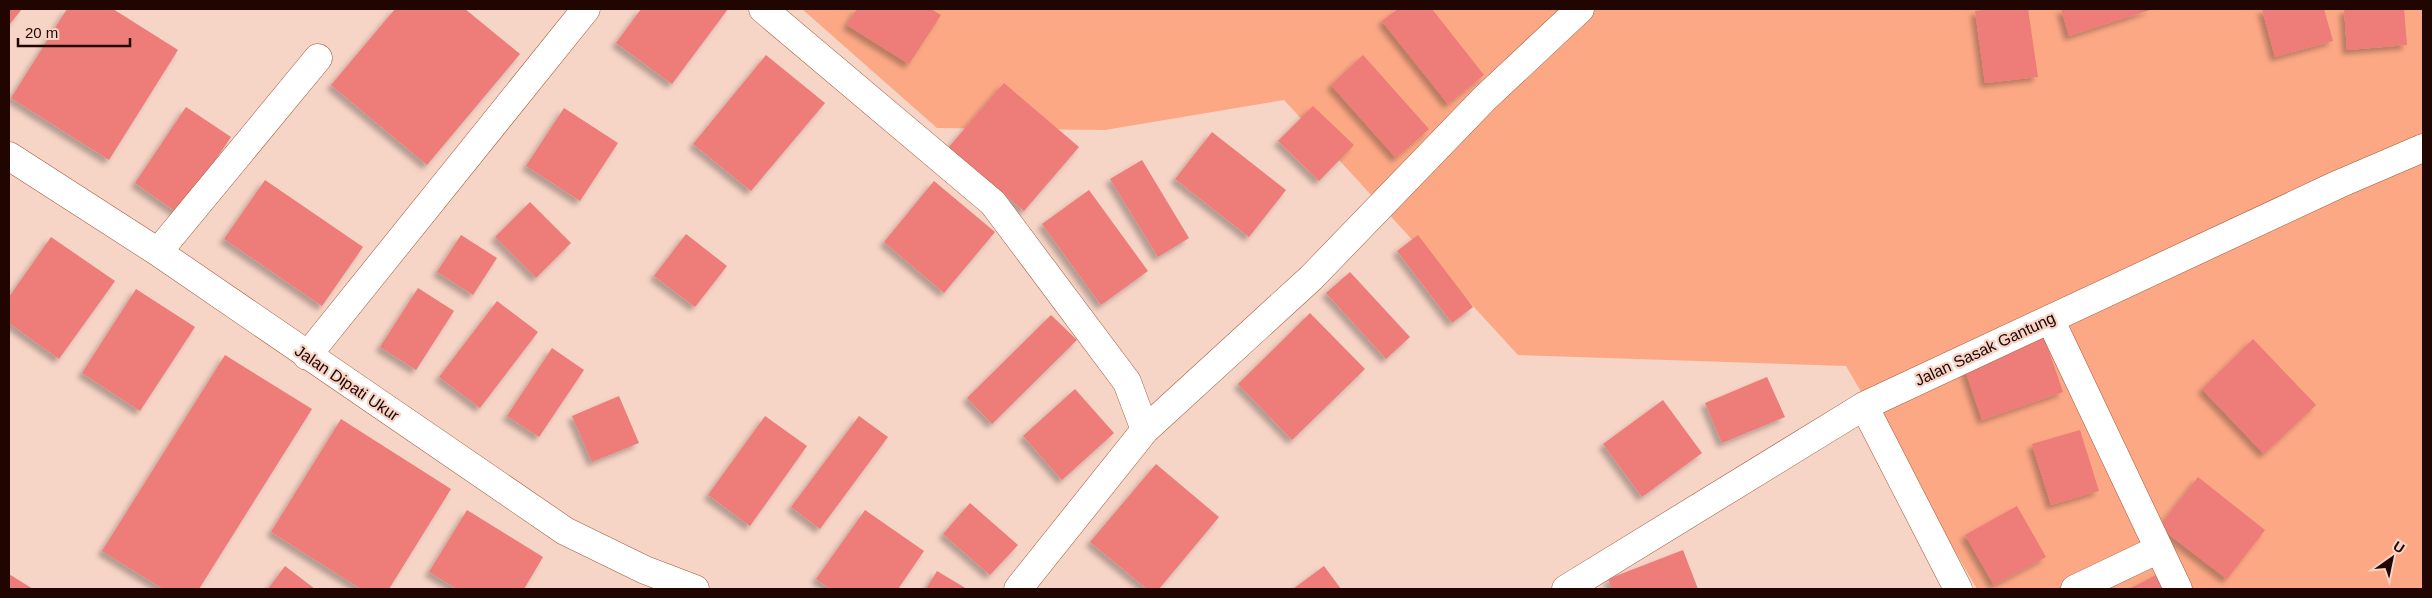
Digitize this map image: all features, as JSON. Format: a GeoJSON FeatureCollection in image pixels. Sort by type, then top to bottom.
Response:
{"type":"FeatureCollection","features":[{"type":"Feature","properties":{"kind":"street"},"geometry":{"type":"LineString","coordinates":[[307,356],[586,9]]}},
{"type":"Feature","properties":{"kind":"street"},"geometry":{"type":"LineString","coordinates":[[764,9],[993,203],[1127,382],[1146,430]]}},
{"type":"Feature","properties":{"kind":"street"},"geometry":{"type":"LineString","coordinates":[[1018,589],[1146,430],[1311,278],[1485,98],[1580,9]]}},
{"type":"Feature","properties":{"kind":"street"},"geometry":{"type":"LineString","coordinates":[[158,252],[318,58]]}},
{"type":"Feature","properties":{"kind":"street","name":"Jalan Sasak Gantung"},"geometry":{"type":"LineString","coordinates":[[1566,589],[1864,406],[2340,184],[2423,148]]}},
{"type":"Feature","properties":{"kind":"street","name":"Jalan Dipati Ukur"},"geometry":{"type":"LineString","coordinates":[[9,156],[158,252],[307,356],[565,531],[645,570],[695,589]]}},
{"type":"Feature","properties":{"kind":"street"},"geometry":{"type":"LineString","coordinates":[[2050,319],[2178,589]]}},
{"type":"Feature","properties":{"kind":"street"},"geometry":{"type":"LineString","coordinates":[[1864,406],[1958,589]]}},
{"type":"Feature","properties":{"kind":"street"},"geometry":{"type":"LineString","coordinates":[[2075,589],[2159,549]]}},
{"type":"Feature","properties":{"kind":"shaded area"},"geometry":{"type":"Polygon","coordinates":[[[802,9],[2423,9],[2423,589],[1977,589],[1846,366],[1518,355],[1284,100],[1105,130],[937,128],[802,9]]]}},
{"type":"Feature","properties":{"kind":"building"},"geometry":{"type":"Polygon","coordinates":[[[9,9],[22,9],[9,25],[9,9]]]}},
{"type":"Feature","properties":{"kind":"building"},"geometry":{"type":"Polygon","coordinates":[[[67,9],[113,9],[178,50],[109,160],[11,98],[67,9]]]}},
{"type":"Feature","properties":{"kind":"building"},"geometry":{"type":"Polygon","coordinates":[[[395,9],[465,9],[520,54],[427,165],[331,85],[395,9]]]}},
{"type":"Feature","properties":{"kind":"building"},"geometry":{"type":"Polygon","coordinates":[[[641,9],[728,9],[672,84],[616,43],[641,9]]]}},
{"type":"Feature","properties":{"kind":"building"},"geometry":{"type":"Polygon","coordinates":[[[857,9],[931,9],[941,15],[909,64],[847,25],[857,9]]]}},
{"type":"Feature","properties":{"kind":"building"},"geometry":{"type":"Polygon","coordinates":[[[1398,9],[1432,9],[1484,75],[1448,104],[1382,21],[1398,9]]]}},
{"type":"Feature","properties":{"kind":"building"},"geometry":{"type":"Polygon","coordinates":[[[2028,9],[2038,77],[1985,83],[1975,11],[2028,9]]]}},
{"type":"Feature","properties":{"kind":"building"},"geometry":{"type":"Polygon","coordinates":[[[2061,9],[2153,9],[2069,36],[2061,9]]]}},
{"type":"Feature","properties":{"kind":"building"},"geometry":{"type":"Polygon","coordinates":[[[2262,9],[2324,9],[2333,41],[2275,57],[2262,9]]]}},
{"type":"Feature","properties":{"kind":"building"},"geometry":{"type":"Polygon","coordinates":[[[2344,9],[2404,9],[2407,45],[2347,50],[2344,9]]]}},
{"type":"Feature","properties":{"kind":"building"},"geometry":{"type":"Polygon","coordinates":[[[766,55],[825,103],[751,191],[693,144],[766,55]]]}},
{"type":"Feature","properties":{"kind":"building"},"geometry":{"type":"Polygon","coordinates":[[[1363,55],[1429,129],[1396,158],[1331,85],[1363,55]]]}},
{"type":"Feature","properties":{"kind":"building"},"geometry":{"type":"Polygon","coordinates":[[[1004,83],[1079,147],[1024,211],[948,148],[1004,83]]]}},
{"type":"Feature","properties":{"kind":"building"},"geometry":{"type":"Polygon","coordinates":[[[1313,106],[1354,145],[1319,181],[1278,141],[1313,106]]]}},
{"type":"Feature","properties":{"kind":"building"},"geometry":{"type":"Polygon","coordinates":[[[186,107],[231,137],[179,214],[135,183],[186,107]]]}},
{"type":"Feature","properties":{"kind":"building"},"geometry":{"type":"Polygon","coordinates":[[[564,108],[618,143],[580,201],[526,166],[564,108]]]}},
{"type":"Feature","properties":{"kind":"building"},"geometry":{"type":"Polygon","coordinates":[[[1212,132],[1286,190],[1249,237],[1175,179],[1212,132]]]}},
{"type":"Feature","properties":{"kind":"building"},"geometry":{"type":"Polygon","coordinates":[[[1142,160],[1189,238],[1158,257],[1110,179],[1142,160]]]}},
{"type":"Feature","properties":{"kind":"building"},"geometry":{"type":"Polygon","coordinates":[[[265,180],[363,247],[322,306],[224,239],[265,180]]]}},
{"type":"Feature","properties":{"kind":"building"},"geometry":{"type":"Polygon","coordinates":[[[934,181],[995,232],[944,293],[884,242],[934,181]]]}},
{"type":"Feature","properties":{"kind":"building"},"geometry":{"type":"Polygon","coordinates":[[[1089,190],[1148,271],[1101,305],[1042,224],[1089,190]]]}},
{"type":"Feature","properties":{"kind":"building"},"geometry":{"type":"Polygon","coordinates":[[[530,202],[571,243],[536,278],[495,237],[530,202]]]}},
{"type":"Feature","properties":{"kind":"building"},"geometry":{"type":"Polygon","coordinates":[[[686,234],[727,266],[695,307],[654,276],[686,234]]]}},
{"type":"Feature","properties":{"kind":"building"},"geometry":{"type":"Polygon","coordinates":[[[461,235],[497,258],[473,295],[437,272],[461,235]]]}},
{"type":"Feature","properties":{"kind":"building"},"geometry":{"type":"Polygon","coordinates":[[[1418,235],[1473,307],[1452,323],[1397,251],[1418,235]]]}},
{"type":"Feature","properties":{"kind":"building"},"geometry":{"type":"Polygon","coordinates":[[[51,237],[115,281],[59,359],[9,323],[9,297],[51,237]]]}},
{"type":"Feature","properties":{"kind":"building"},"geometry":{"type":"Polygon","coordinates":[[[1350,272],[1410,337],[1386,359],[1326,293],[1350,272]]]}},
{"type":"Feature","properties":{"kind":"building"},"geometry":{"type":"Polygon","coordinates":[[[418,288],[454,311],[416,370],[380,347],[418,288]]]}},
{"type":"Feature","properties":{"kind":"building"},"geometry":{"type":"Polygon","coordinates":[[[136,289],[195,327],[140,411],[82,373],[136,289]]]}},
{"type":"Feature","properties":{"kind":"building"},"geometry":{"type":"Polygon","coordinates":[[[497,301],[538,332],[480,408],[439,377],[497,301]]]}},
{"type":"Feature","properties":{"kind":"building"},"geometry":{"type":"Polygon","coordinates":[[[1310,313],[1365,369],[1292,440],[1238,384],[1310,313]]]}},
{"type":"Feature","properties":{"kind":"building"},"geometry":{"type":"Polygon","coordinates":[[[1051,315],[1077,340],[992,424],[967,398],[1051,315]]]}},
{"type":"Feature","properties":{"kind":"building"},"geometry":{"type":"Polygon","coordinates":[[[2044,337],[2063,392],[1982,420],[1963,364],[2044,337]]]}},
{"type":"Feature","properties":{"kind":"building"},"geometry":{"type":"Polygon","coordinates":[[[2253,339],[2316,405],[2264,454],[2202,389],[2253,339]]]}},
{"type":"Feature","properties":{"kind":"building"},"geometry":{"type":"Polygon","coordinates":[[[552,348],[584,370],[539,437],[507,416],[552,348]]]}},
{"type":"Feature","properties":{"kind":"building"},"geometry":{"type":"Polygon","coordinates":[[[225,355],[312,409],[199,589],[163,589],[102,551],[225,355]]]}},
{"type":"Feature","properties":{"kind":"building"},"geometry":{"type":"Polygon","coordinates":[[[1767,377],[1785,417],[1722,443],[1705,403],[1767,377]]]}},
{"type":"Feature","properties":{"kind":"building"},"geometry":{"type":"Polygon","coordinates":[[[1075,389],[1114,433],[1062,480],[1023,436],[1075,389]]]}},
{"type":"Feature","properties":{"kind":"building"},"geometry":{"type":"Polygon","coordinates":[[[619,396],[639,443],[592,462],[572,416],[619,396]]]}},
{"type":"Feature","properties":{"kind":"building"},"geometry":{"type":"Polygon","coordinates":[[[1663,400],[1702,453],[1642,497],[1603,444],[1663,400]]]}},
{"type":"Feature","properties":{"kind":"building"},"geometry":{"type":"Polygon","coordinates":[[[765,416],[807,446],[750,526],[708,495],[765,416]]]}},
{"type":"Feature","properties":{"kind":"building"},"geometry":{"type":"Polygon","coordinates":[[[859,416],[888,437],[820,529],[791,507],[859,416]]]}},
{"type":"Feature","properties":{"kind":"building"},"geometry":{"type":"Polygon","coordinates":[[[341,419],[451,489],[389,589],[361,589],[271,532],[341,419]]]}},
{"type":"Feature","properties":{"kind":"building"},"geometry":{"type":"Polygon","coordinates":[[[2080,430],[2099,491],[2051,505],[2032,444],[2080,430]]]}},
{"type":"Feature","properties":{"kind":"building"},"geometry":{"type":"Polygon","coordinates":[[[1156,464],[1219,517],[1159,589],[1147,589],[1090,542],[1156,464]]]}},
{"type":"Feature","properties":{"kind":"building"},"geometry":{"type":"Polygon","coordinates":[[[2198,477],[2265,530],[2227,579],[2159,527],[2198,477]]]}},
{"type":"Feature","properties":{"kind":"building"},"geometry":{"type":"Polygon","coordinates":[[[970,503],[1018,545],[990,575],[943,534],[970,503]]]}},
{"type":"Feature","properties":{"kind":"building"},"geometry":{"type":"Polygon","coordinates":[[[2017,506],[2046,557],[1994,585],[1965,535],[2017,506]]]}},
{"type":"Feature","properties":{"kind":"building"},"geometry":{"type":"Polygon","coordinates":[[[467,510],[543,557],[524,589],[457,589],[429,572],[467,510]]]}},
{"type":"Feature","properties":{"kind":"building"},"geometry":{"type":"Polygon","coordinates":[[[865,510],[924,551],[898,589],[830,589],[816,579],[865,510]]]}},
{"type":"Feature","properties":{"kind":"building"},"geometry":{"type":"Polygon","coordinates":[[[1683,550],[1698,589],[1612,589],[1608,579],[1683,550]]]}},
{"type":"Feature","properties":{"kind":"building"},"geometry":{"type":"Polygon","coordinates":[[[285,566],[315,589],[268,589],[285,566]]]}},
{"type":"Feature","properties":{"kind":"building"},"geometry":{"type":"Polygon","coordinates":[[[1324,566],[1341,589],[1293,589],[1324,566]]]}},
{"type":"Feature","properties":{"kind":"building"},"geometry":{"type":"Polygon","coordinates":[[[937,571],[967,589],[926,589],[937,571]]]}},
{"type":"Feature","properties":{"kind":"building"},"geometry":{"type":"Polygon","coordinates":[[[2162,572],[2172,589],[2129,589],[2162,572]]]}},
{"type":"Feature","properties":{"kind":"building"},"geometry":{"type":"Polygon","coordinates":[[[9,574],[33,589],[9,589],[9,574]]]}}]}
